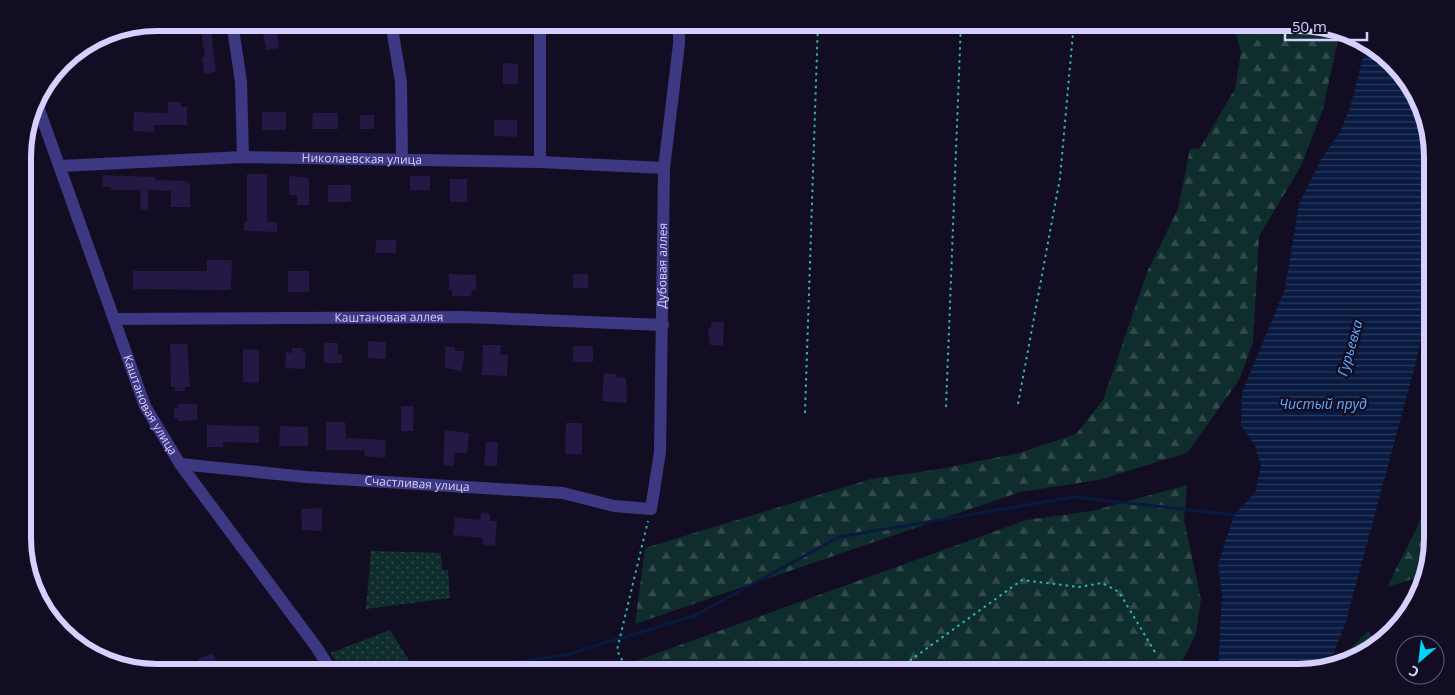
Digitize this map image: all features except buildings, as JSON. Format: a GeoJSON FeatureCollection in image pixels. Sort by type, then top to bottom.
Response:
{"type":"FeatureCollection","features":[{"type":"Feature","properties":{"kind":"street"},"geometry":{"type":"LineString","coordinates":[[233,32],[241,82],[243,157]]}},
{"type":"Feature","properties":{"kind":"street"},"geometry":{"type":"LineString","coordinates":[[393,32],[401,82],[402,159]]}},
{"type":"Feature","properties":{"kind":"street"},"geometry":{"type":"LineString","coordinates":[[540,32],[540,162]]}},
{"type":"Feature","properties":{"kind":"street","name":"Дубовая аллея"},"geometry":{"type":"LineString","coordinates":[[651,509],[660,452],[664,168],[679,44],[678,32]]}},
{"type":"Feature","properties":{"kind":"street","name":"Каштановая улица"},"geometry":{"type":"LineString","coordinates":[[40,112],[146,406],[180,464],[318,648],[327,664]]}},
{"type":"Feature","properties":{"kind":"street","name":"Николаевская улица"},"geometry":{"type":"LineString","coordinates":[[60,166],[243,157],[540,162],[664,168]]}},
{"type":"Feature","properties":{"kind":"street","name":"Каштановая аллея"},"geometry":{"type":"LineString","coordinates":[[115,319],[464,317],[663,325]]}},
{"type":"Feature","properties":{"kind":"street","name":"Счастливая улица"},"geometry":{"type":"LineString","coordinates":[[180,464],[306,477],[563,493],[614,506],[651,509]]}},
{"type":"Feature","properties":{"kind":"path"},"geometry":{"type":"LineString","coordinates":[[805,413],[818,31]]}},
{"type":"Feature","properties":{"kind":"path"},"geometry":{"type":"LineString","coordinates":[[946,407],[961,31]]}},
{"type":"Feature","properties":{"kind":"path"},"geometry":{"type":"LineString","coordinates":[[1018,404],[1060,178],[1073,31]]}},
{"type":"Feature","properties":{"kind":"path"},"geometry":{"type":"LineString","coordinates":[[624,664],[617,650],[651,509]]}},
{"type":"Feature","properties":{"kind":"path"},"geometry":{"type":"LineString","coordinates":[[906,663],[1022,580],[1080,587],[1102,583],[1119,592],[1155,652]]}},
{"type":"Feature","properties":{"kind":"green space"},"geometry":{"type":"Polygon","coordinates":[[[1235,31],[1297,31],[1322,34],[1338,39],[1323,109],[1301,166],[1259,236],[1253,342],[1239,380],[1187,453],[1098,480],[1020,492],[635,624],[645,548],[871,479],[940,469],[1019,453],[1076,434],[1103,400],[1148,270],[1178,209],[1190,149],[1200,148],[1235,89],[1241,52],[1235,31]]]}},
{"type":"Feature","properties":{"kind":"green space"},"geometry":{"type":"Polygon","coordinates":[[[1187,485],[1184,520],[1201,599],[1196,634],[1181,663],[633,664],[633,662],[1026,520],[1092,511],[1187,485]]]}},
{"type":"Feature","properties":{"kind":"green space"},"geometry":{"type":"Polygon","coordinates":[[[1424,513],[1423,546],[1417,578],[1387,587],[1424,513]]]}},
{"type":"Feature","properties":{"kind":"green space"},"geometry":{"type":"Polygon","coordinates":[[[371,551],[441,553],[442,569],[448,570],[450,598],[366,609],[371,551]]]}},
{"type":"Feature","properties":{"kind":"green space"},"geometry":{"type":"Polygon","coordinates":[[[390,630],[411,664],[337,664],[330,653],[390,630]]]}},
{"type":"Feature","properties":{"kind":"green space"},"geometry":{"type":"Polygon","coordinates":[[[1368,631],[1374,638],[1353,651],[1345,654],[1368,631]]]}},
{"type":"Feature","properties":{"kind":"water","name":"Чистый пруд"},"geometry":{"type":"Polygon","coordinates":[[[1365,51],[1387,68],[1398,81],[1414,109],[1419,125],[1423,141],[1424,158],[1424,325],[1417,358],[1345,625],[1331,659],[1306,663],[1218,663],[1222,594],[1218,564],[1234,515],[1255,493],[1261,466],[1255,446],[1241,425],[1242,393],[1285,289],[1299,204],[1322,158],[1339,134],[1350,108],[1365,51]]]}},
{"type":"Feature","properties":{"kind":"waterway"},"geometry":{"type":"LineString","coordinates":[[503,664],[565,655],[694,616],[839,537],[1074,497],[1234,515]]}},
{"type":"Feature","properties":{"kind":"water label","name":"Гурьевка"},"geometry":{"type":"Point","coordinates":[1350,348]}}]}
